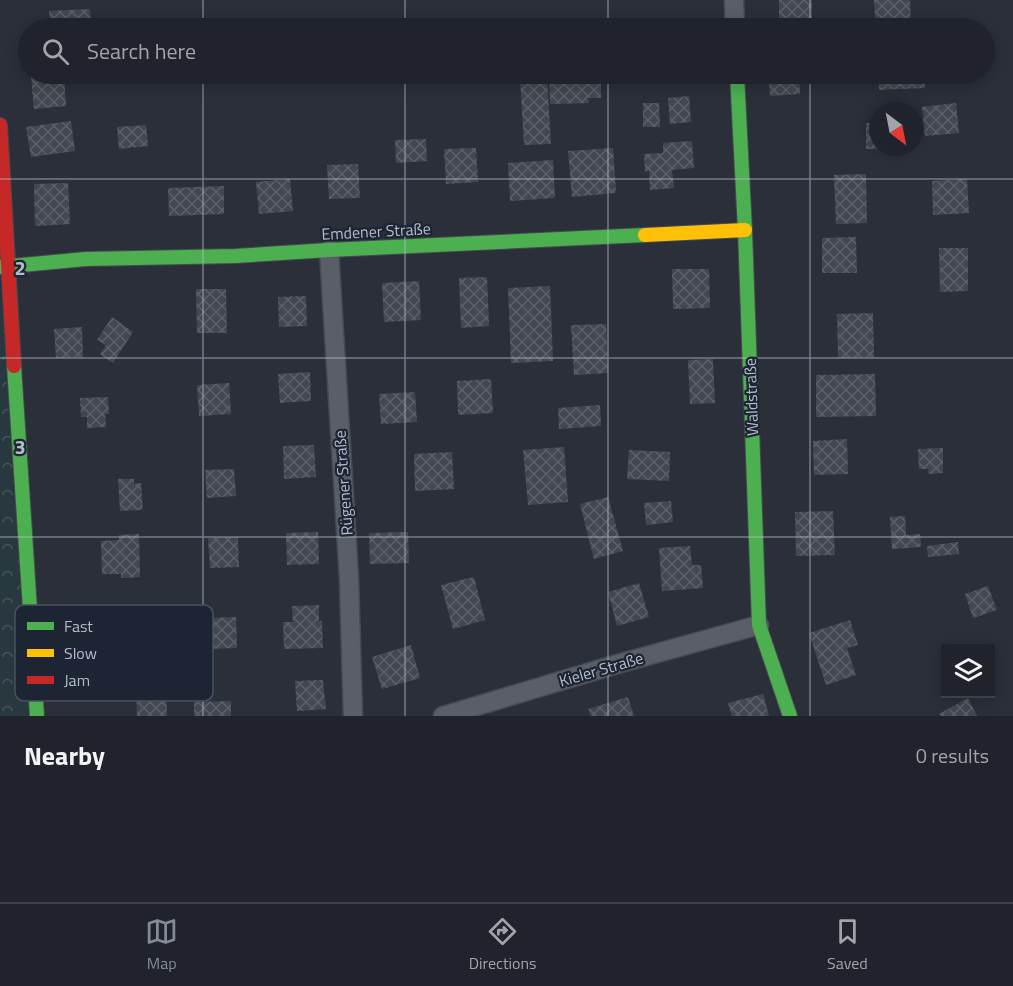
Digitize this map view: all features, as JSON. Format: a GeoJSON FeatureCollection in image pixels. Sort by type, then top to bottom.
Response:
{"type":"FeatureCollection","features":[{"type":"Feature","properties":{"kind":"street"},"geometry":{"type":"LineString","coordinates":[[734,0],[735,18]]}},
{"type":"Feature","properties":{"kind":"street","name":"Waldstraße"},"geometry":{"type":"LineString","coordinates":[[738,84],[759,625],[790,716]]}},
{"type":"Feature","properties":{"kind":"street"},"geometry":{"type":"LineString","coordinates":[[0,125],[4,267],[29,605]]}},
{"type":"Feature","properties":{"kind":"street","name":"Emdener Straße"},"geometry":{"type":"LineString","coordinates":[[4,267],[86,259],[235,256],[745,231]]}},
{"type":"Feature","properties":{"kind":"street","name":"Rügener Straße"},"geometry":{"type":"LineString","coordinates":[[329,250],[349,579],[353,716]]}},
{"type":"Feature","properties":{"kind":"street","name":"Kieler Straße"},"geometry":{"type":"LineString","coordinates":[[443,716],[759,625]]}},
{"type":"Feature","properties":{"kind":"street"},"geometry":{"type":"LineString","coordinates":[[36,701],[37,716]]}},
{"type":"Feature","properties":{"kind":"green space"},"geometry":{"type":"Polygon","coordinates":[[[0,283],[22,605],[15,605],[15,701],[28,701],[29,716],[0,716],[0,283]]]}},
{"type":"Feature","properties":{"kind":"building"},"geometry":{"type":"Polygon","coordinates":[[[779,0],[812,0],[812,18],[779,18],[779,0]]]}},
{"type":"Feature","properties":{"kind":"building"},"geometry":{"type":"Polygon","coordinates":[[[874,0],[910,0],[911,18],[875,18],[874,0]]]}},
{"type":"Feature","properties":{"kind":"building"},"geometry":{"type":"Polygon","coordinates":[[[90,9],[90,18],[49,18],[49,11],[90,9]]]}},
{"type":"Feature","properties":{"kind":"building"},"geometry":{"type":"Polygon","coordinates":[[[32,84],[65,84],[66,106],[34,109],[32,84]]]}},
{"type":"Feature","properties":{"kind":"building"},"geometry":{"type":"Polygon","coordinates":[[[520,84],[547,84],[551,144],[524,145],[520,84]]]}},
{"type":"Feature","properties":{"kind":"building"},"geometry":{"type":"Polygon","coordinates":[[[549,84],[601,84],[601,98],[588,98],[589,103],[550,104],[549,84]]]}},
{"type":"Feature","properties":{"kind":"building"},"geometry":{"type":"Polygon","coordinates":[[[769,84],[800,84],[800,94],[770,96],[769,84]]]}},
{"type":"Feature","properties":{"kind":"building"},"geometry":{"type":"Polygon","coordinates":[[[879,84],[925,84],[925,88],[879,90],[879,84]]]}},
{"type":"Feature","properties":{"kind":"building"},"geometry":{"type":"Polygon","coordinates":[[[689,96],[691,122],[670,124],[668,98],[689,96]]]}},
{"type":"Feature","properties":{"kind":"building"},"geometry":{"type":"Polygon","coordinates":[[[643,103],[659,103],[660,127],[643,127],[643,103]]]}},
{"type":"Feature","properties":{"kind":"building"},"geometry":{"type":"Polygon","coordinates":[[[956,103],[959,133],[925,136],[923,107],[956,103]]]}},
{"type":"Feature","properties":{"kind":"building"},"geometry":{"type":"Polygon","coordinates":[[[71,121],[75,151],[31,157],[26,127],[71,121]]]}},
{"type":"Feature","properties":{"kind":"building"},"geometry":{"type":"Polygon","coordinates":[[[866,123],[869,123],[869,149],[866,149],[866,123]]]}},
{"type":"Feature","properties":{"kind":"building"},"geometry":{"type":"Polygon","coordinates":[[[146,125],[148,146],[119,149],[117,127],[146,125]]]}},
{"type":"Feature","properties":{"kind":"building"},"geometry":{"type":"Polygon","coordinates":[[[426,139],[427,161],[396,163],[395,140],[426,139]]]}},
{"type":"Feature","properties":{"kind":"building"},"geometry":{"type":"Polygon","coordinates":[[[692,141],[694,168],[672,170],[674,188],[650,190],[649,171],[645,172],[644,154],[663,153],[663,143],[692,141]]]}},
{"type":"Feature","properties":{"kind":"building"},"geometry":{"type":"Polygon","coordinates":[[[476,148],[478,182],[446,184],[444,149],[476,148]]]}},
{"type":"Feature","properties":{"kind":"building"},"geometry":{"type":"Polygon","coordinates":[[[613,148],[616,193],[572,197],[568,151],[613,148]]]}},
{"type":"Feature","properties":{"kind":"building"},"geometry":{"type":"Polygon","coordinates":[[[553,160],[555,198],[510,201],[508,163],[553,160]]]}},
{"type":"Feature","properties":{"kind":"building"},"geometry":{"type":"Polygon","coordinates":[[[358,164],[360,198],[329,199],[327,165],[358,164]]]}},
{"type":"Feature","properties":{"kind":"building"},"geometry":{"type":"Polygon","coordinates":[[[866,174],[867,223],[836,224],[834,175],[866,174]]]}},
{"type":"Feature","properties":{"kind":"building"},"geometry":{"type":"Polygon","coordinates":[[[290,179],[293,211],[259,214],[256,182],[290,179]]]}},
{"type":"Feature","properties":{"kind":"building"},"geometry":{"type":"Polygon","coordinates":[[[967,179],[969,213],[933,215],[932,181],[967,179]]]}},
{"type":"Feature","properties":{"kind":"building"},"geometry":{"type":"Polygon","coordinates":[[[68,183],[70,224],[35,226],[34,184],[68,183]]]}},
{"type":"Feature","properties":{"kind":"building"},"geometry":{"type":"Polygon","coordinates":[[[224,186],[224,214],[169,216],[168,188],[224,186]]]}},
{"type":"Feature","properties":{"kind":"building"},"geometry":{"type":"Polygon","coordinates":[[[856,237],[857,273],[822,273],[822,238],[856,237]]]}},
{"type":"Feature","properties":{"kind":"building"},"geometry":{"type":"Polygon","coordinates":[[[939,248],[968,248],[968,291],[940,292],[939,248]]]}},
{"type":"Feature","properties":{"kind":"building"},"geometry":{"type":"Polygon","coordinates":[[[672,269],[709,269],[710,308],[673,309],[672,269]]]}},
{"type":"Feature","properties":{"kind":"building"},"geometry":{"type":"Polygon","coordinates":[[[487,277],[489,326],[461,328],[459,278],[487,277]]]}},
{"type":"Feature","properties":{"kind":"building"},"geometry":{"type":"Polygon","coordinates":[[[419,281],[421,320],[384,322],[382,283],[419,281]]]}},
{"type":"Feature","properties":{"kind":"building"},"geometry":{"type":"Polygon","coordinates":[[[550,286],[553,361],[511,363],[508,288],[550,286]]]}},
{"type":"Feature","properties":{"kind":"building"},"geometry":{"type":"Polygon","coordinates":[[[196,289],[226,289],[227,333],[197,333],[196,289]]]}},
{"type":"Feature","properties":{"kind":"building"},"geometry":{"type":"Polygon","coordinates":[[[306,296],[307,326],[279,327],[278,297],[306,296]]]}},
{"type":"Feature","properties":{"kind":"building"},"geometry":{"type":"Polygon","coordinates":[[[873,313],[874,357],[838,358],[837,314],[873,313]]]}},
{"type":"Feature","properties":{"kind":"building"},"geometry":{"type":"Polygon","coordinates":[[[112,317],[133,332],[113,363],[100,354],[106,345],[97,340],[112,317]]]}},
{"type":"Feature","properties":{"kind":"building"},"geometry":{"type":"Polygon","coordinates":[[[606,324],[608,373],[574,375],[571,325],[606,324]]]}},
{"type":"Feature","properties":{"kind":"building"},"geometry":{"type":"Polygon","coordinates":[[[82,327],[83,357],[56,358],[54,329],[82,327]]]}},
{"type":"Feature","properties":{"kind":"building"},"geometry":{"type":"Polygon","coordinates":[[[713,359],[715,403],[690,404],[688,360],[713,359]]]}},
{"type":"Feature","properties":{"kind":"building"},"geometry":{"type":"Polygon","coordinates":[[[310,372],[311,401],[280,403],[278,374],[310,372]]]}},
{"type":"Feature","properties":{"kind":"building"},"geometry":{"type":"Polygon","coordinates":[[[875,374],[876,416],[816,417],[816,375],[875,374]]]}},
{"type":"Feature","properties":{"kind":"building"},"geometry":{"type":"Polygon","coordinates":[[[491,379],[493,413],[458,415],[457,381],[491,379]]]}},
{"type":"Feature","properties":{"kind":"building"},"geometry":{"type":"Polygon","coordinates":[[[229,383],[231,414],[199,416],[197,385],[229,383]]]}},
{"type":"Feature","properties":{"kind":"building"},"geometry":{"type":"Polygon","coordinates":[[[415,392],[417,422],[381,424],[379,394],[415,392]]]}},
{"type":"Feature","properties":{"kind":"building"},"geometry":{"type":"Polygon","coordinates":[[[108,397],[109,414],[105,414],[106,427],[87,428],[87,417],[81,417],[80,398],[108,397]]]}},
{"type":"Feature","properties":{"kind":"building"},"geometry":{"type":"Polygon","coordinates":[[[600,405],[601,426],[559,429],[558,408],[600,405]]]}},
{"type":"Feature","properties":{"kind":"building"},"geometry":{"type":"Polygon","coordinates":[[[847,439],[848,474],[814,475],[813,441],[847,439]]]}},
{"type":"Feature","properties":{"kind":"building"},"geometry":{"type":"Polygon","coordinates":[[[314,445],[316,477],[284,479],[283,446],[314,445]]]}},
{"type":"Feature","properties":{"kind":"building"},"geometry":{"type":"Polygon","coordinates":[[[564,447],[568,502],[528,505],[523,450],[564,447]]]}},
{"type":"Feature","properties":{"kind":"building"},"geometry":{"type":"Polygon","coordinates":[[[943,448],[943,473],[929,474],[928,469],[919,469],[918,449],[943,448]]]}},
{"type":"Feature","properties":{"kind":"building"},"geometry":{"type":"Polygon","coordinates":[[[629,450],[670,452],[669,481],[627,479],[629,450]]]}},
{"type":"Feature","properties":{"kind":"building"},"geometry":{"type":"Polygon","coordinates":[[[452,452],[454,489],[415,491],[414,454],[452,452]]]}},
{"type":"Feature","properties":{"kind":"building"},"geometry":{"type":"Polygon","coordinates":[[[234,469],[236,496],[207,498],[205,470],[234,469]]]}},
{"type":"Feature","properties":{"kind":"building"},"geometry":{"type":"Polygon","coordinates":[[[118,479],[134,479],[134,484],[141,483],[143,510],[120,511],[118,479]]]}},
{"type":"Feature","properties":{"kind":"building"},"geometry":{"type":"Polygon","coordinates":[[[608,497],[623,551],[594,559],[580,504],[608,497]]]}},
{"type":"Feature","properties":{"kind":"building"},"geometry":{"type":"Polygon","coordinates":[[[671,501],[673,522],[646,525],[644,503],[671,501]]]}},
{"type":"Feature","properties":{"kind":"building"},"geometry":{"type":"Polygon","coordinates":[[[833,511],[835,555],[796,556],[795,512],[833,511]]]}},
{"type":"Feature","properties":{"kind":"building"},"geometry":{"type":"Polygon","coordinates":[[[905,516],[906,535],[920,534],[921,547],[892,549],[890,517],[905,516]]]}},
{"type":"Feature","properties":{"kind":"building"},"geometry":{"type":"Polygon","coordinates":[[[318,532],[319,564],[287,565],[286,533],[318,532]]]}},
{"type":"Feature","properties":{"kind":"building"},"geometry":{"type":"Polygon","coordinates":[[[408,532],[409,563],[370,564],[369,533],[408,532]]]}},
{"type":"Feature","properties":{"kind":"building"},"geometry":{"type":"Polygon","coordinates":[[[139,534],[140,577],[121,578],[121,574],[102,574],[101,541],[119,540],[119,535],[139,534]]]}},
{"type":"Feature","properties":{"kind":"building"},"geometry":{"type":"Polygon","coordinates":[[[238,537],[239,567],[210,568],[208,538],[238,537]]]}},
{"type":"Feature","properties":{"kind":"building"},"geometry":{"type":"Polygon","coordinates":[[[958,542],[959,554],[928,557],[927,546],[958,542]]]}},
{"type":"Feature","properties":{"kind":"building"},"geometry":{"type":"Polygon","coordinates":[[[690,546],[692,565],[701,565],[703,588],[662,591],[659,548],[690,546]]]}},
{"type":"Feature","properties":{"kind":"building"},"geometry":{"type":"Polygon","coordinates":[[[474,577],[485,620],[453,629],[441,585],[474,577]]]}},
{"type":"Feature","properties":{"kind":"building"},"geometry":{"type":"Polygon","coordinates":[[[639,583],[649,617],[617,626],[608,592],[639,583]]]}},
{"type":"Feature","properties":{"kind":"building"},"geometry":{"type":"Polygon","coordinates":[[[988,586],[997,610],[973,618],[965,594],[988,586]]]}},
{"type":"Feature","properties":{"kind":"building"},"geometry":{"type":"Polygon","coordinates":[[[319,605],[323,648],[284,649],[283,622],[293,622],[292,606],[319,605]]]}},
{"type":"Feature","properties":{"kind":"building"},"geometry":{"type":"Polygon","coordinates":[[[236,617],[237,648],[213,649],[213,618],[236,617]]]}},
{"type":"Feature","properties":{"kind":"building"},"geometry":{"type":"Polygon","coordinates":[[[850,620],[858,645],[847,648],[856,675],[826,685],[809,633],[850,620]]]}},
{"type":"Feature","properties":{"kind":"building"},"geometry":{"type":"Polygon","coordinates":[[[411,645],[420,678],[382,689],[372,657],[411,645]]]}},
{"type":"Feature","properties":{"kind":"building"},"geometry":{"type":"Polygon","coordinates":[[[323,680],[326,709],[297,711],[295,681],[323,680]]]}},
{"type":"Feature","properties":{"kind":"building"},"geometry":{"type":"Polygon","coordinates":[[[763,694],[769,716],[732,716],[728,703],[763,694]]]}},
{"type":"Feature","properties":{"kind":"building"},"geometry":{"type":"Polygon","coordinates":[[[628,697],[634,716],[591,716],[588,709],[628,697]]]}},
{"type":"Feature","properties":{"kind":"building"},"geometry":{"type":"Polygon","coordinates":[[[968,698],[977,716],[941,716],[939,714],[968,698]]]}},
{"type":"Feature","properties":{"kind":"building"},"geometry":{"type":"Polygon","coordinates":[[[137,701],[167,701],[167,716],[137,716],[137,701]]]}},
{"type":"Feature","properties":{"kind":"building"},"geometry":{"type":"Polygon","coordinates":[[[231,701],[231,716],[194,716],[194,702],[231,701]]]}},
{"type":"Feature","properties":{"kind":"traffic: fast"},"geometry":{"type":"LineString","coordinates":[[738,84],[759,625],[790,716]]}},
{"type":"Feature","properties":{"kind":"traffic: fast"},"geometry":{"type":"LineString","coordinates":[[0,267],[86,259],[235,256],[645,235]]}},
{"type":"Feature","properties":{"kind":"traffic: fast"},"geometry":{"type":"LineString","coordinates":[[14,366],[30,605]]}},
{"type":"Feature","properties":{"kind":"traffic: fast"},"geometry":{"type":"LineString","coordinates":[[36,701],[37,716]]}},
{"type":"Feature","properties":{"kind":"traffic: slow"},"geometry":{"type":"LineString","coordinates":[[645,235],[745,230]]}},
{"type":"Feature","properties":{"kind":"traffic: jam"},"geometry":{"type":"LineString","coordinates":[[0,125],[14,366]]}}]}
